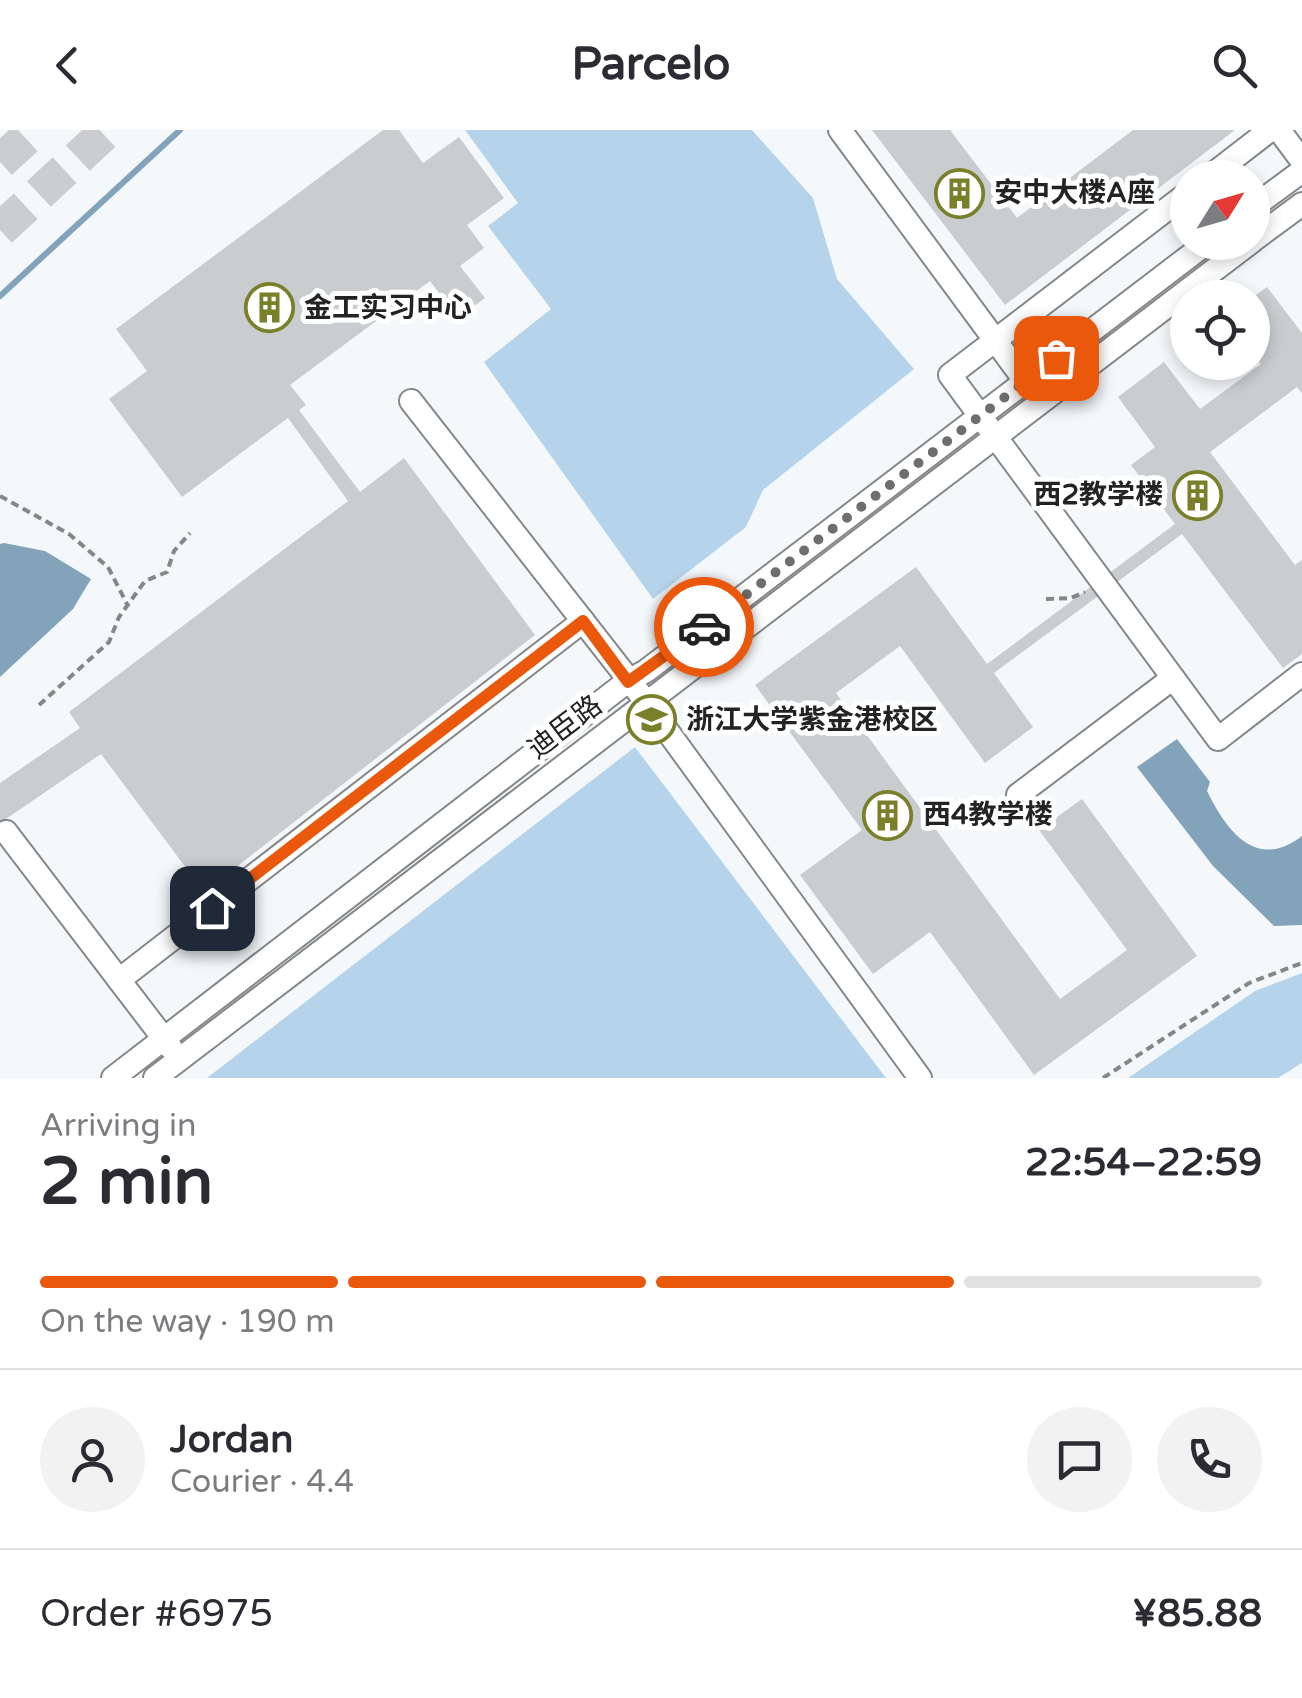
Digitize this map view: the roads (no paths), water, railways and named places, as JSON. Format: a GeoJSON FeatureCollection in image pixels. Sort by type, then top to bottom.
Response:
{"type":"FeatureCollection","features":[{"type":"Feature","properties":{"kind":"street"},"geometry":{"type":"LineString","coordinates":[[840,130],[1026,382]]}},
{"type":"Feature","properties":{"kind":"street"},"geometry":{"type":"LineString","coordinates":[[1231,160],[1270,130]]}},
{"type":"Feature","properties":{"kind":"street"},"geometry":{"type":"LineString","coordinates":[[1278,130],[1302,161]]}},
{"type":"Feature","properties":{"kind":"street"},"geometry":{"type":"LineString","coordinates":[[1270,194],[1302,170]]}},
{"type":"Feature","properties":{"kind":"street","name":"迪臣路"},"geometry":{"type":"LineString","coordinates":[[1270,228],[1302,204]]}},
{"type":"Feature","properties":{"kind":"street"},"geometry":{"type":"LineString","coordinates":[[1170,207],[950,375],[1218,739],[1302,674]]}},
{"type":"Feature","properties":{"kind":"street","name":"迪臣路"},"geometry":{"type":"LineString","coordinates":[[114,1078],[1185,260]]}},
{"type":"Feature","properties":{"kind":"street","name":"迪臣路"},"geometry":{"type":"LineString","coordinates":[[155,1078],[1228,260]]}},
{"type":"Feature","properties":{"kind":"street"},"geometry":{"type":"LineString","coordinates":[[411,401],[646,703],[920,1078]]}},
{"type":"Feature","properties":{"kind":"street"},"geometry":{"type":"LineString","coordinates":[[119,980],[583,621]]}},
{"type":"Feature","properties":{"kind":"street"},"geometry":{"type":"LineString","coordinates":[[1018,795],[1173,678]]}},
{"type":"Feature","properties":{"kind":"street"},"geometry":{"type":"LineString","coordinates":[[6,832],[180,1059]]}},
{"type":"Feature","properties":{"kind":"waterway"},"geometry":{"type":"LineString","coordinates":[[0,296],[180,130]]}},
{"type":"Feature","properties":{"kind":"tunnel"},"geometry":{"type":"LineString","coordinates":[[0,162],[35,130]]}},
{"type":"Feature","properties":{"kind":"tunnel"},"geometry":{"type":"LineString","coordinates":[[0,230],[108,130]]}},
{"type":"Feature","properties":{"kind":"place","name":"安中大楼A座"},"geometry":{"type":"Point","coordinates":[959,193]}},
{"type":"Feature","properties":{"kind":"place","name":"金工实习中心"},"geometry":{"type":"Point","coordinates":[269,308]}},
{"type":"Feature","properties":{"kind":"place","name":"西2教学楼"},"geometry":{"type":"Point","coordinates":[1198,495]}},
{"type":"Feature","properties":{"kind":"place","name":"浙江大学紫金港校区"},"geometry":{"type":"Point","coordinates":[651,720]}},
{"type":"Feature","properties":{"kind":"place","name":"西4教学楼"},"geometry":{"type":"Point","coordinates":[888,815]}}]}
